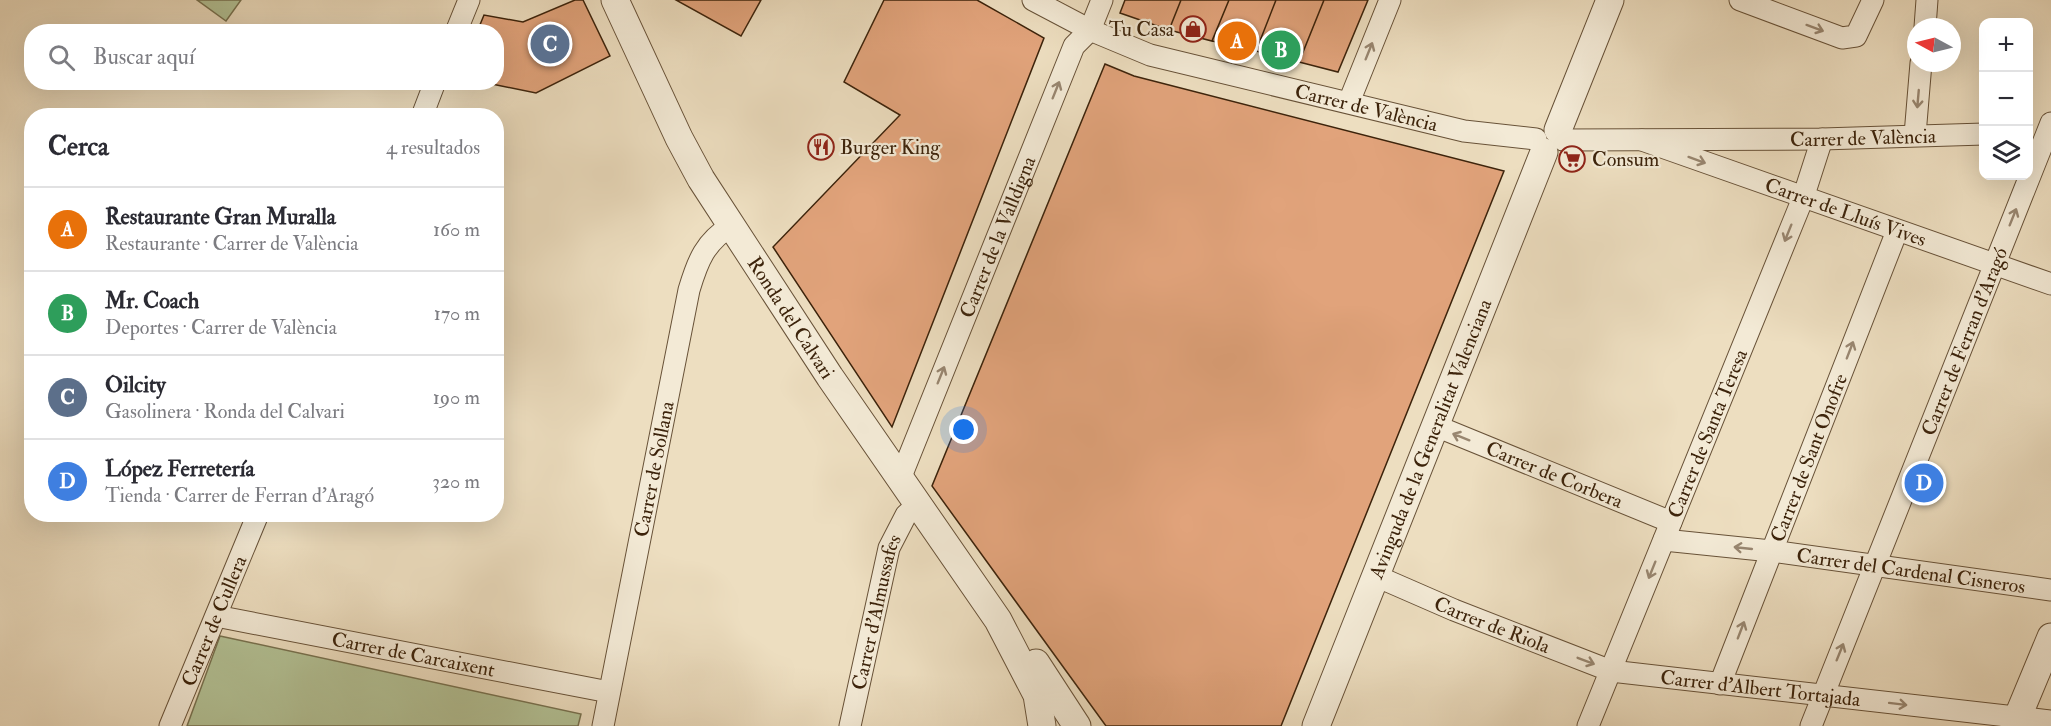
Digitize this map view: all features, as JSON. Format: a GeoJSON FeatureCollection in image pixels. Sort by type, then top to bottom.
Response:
{"type":"FeatureCollection","features":[{"type":"Feature","properties":{"kind":"street"},"geometry":{"type":"LineString","coordinates":[[459,24],[469,0]]}},
{"type":"Feature","properties":{"kind":"street","name":"Ronda del Calvari"},"geometry":{"type":"LineString","coordinates":[[615,0],[679,138],[701,179],[830,377],[998,620],[1037,695],[1042,726]]}},
{"type":"Feature","properties":{"kind":"street","name":"Carrer de València"},"geometry":{"type":"LineString","coordinates":[[1033,0],[1090,30],[1150,55],[1464,131],[1642,140],[1822,139],[1979,134]]}},
{"type":"Feature","properties":{"kind":"street","name":"Carrer de la Valldigna"},"geometry":{"type":"LineString","coordinates":[[900,479],[1074,46],[1090,30],[1102,0]]}},
{"type":"Feature","properties":{"kind":"street"},"geometry":{"type":"LineString","coordinates":[[1349,102],[1390,0]]}},
{"type":"Feature","properties":{"kind":"street","name":"Avinguda de la Generalitat Valenciana"},"geometry":{"type":"LineString","coordinates":[[1549,137],[1594,0]]}},
{"type":"Feature","properties":{"kind":"street","name":"Avinguda de la Generalitat Valenciana"},"geometry":{"type":"LineString","coordinates":[[1316,726],[1549,137],[1610,0]]}},
{"type":"Feature","properties":{"kind":"street"},"geometry":{"type":"LineString","coordinates":[[1740,0],[1842,38],[1856,36],[1873,0]]}},
{"type":"Feature","properties":{"kind":"street"},"geometry":{"type":"LineString","coordinates":[[1926,18],[1927,0]]}},
{"type":"Feature","properties":{"kind":"street"},"geometry":{"type":"LineString","coordinates":[[1915,135],[1920,72]]}},
{"type":"Feature","properties":{"kind":"street"},"geometry":{"type":"LineString","coordinates":[[425,108],[432,90]]}},
{"type":"Feature","properties":{"kind":"street","name":"Carrer de Ferran d'Aragó"},"geometry":{"type":"LineString","coordinates":[[1811,726],[1994,265],[2044,131]]}},
{"type":"Feature","properties":{"kind":"street","name":"Carrer de Santa Teresa"},"geometry":{"type":"LineString","coordinates":[[1588,726],[1803,198],[1822,139]]}},
{"type":"Feature","properties":{"kind":"street","name":"Carrer de Lluís Vives"},"geometry":{"type":"LineString","coordinates":[[1642,140],[2051,284]]}},
{"type":"Feature","properties":{"kind":"street","name":"Carrer de Sollana"},"geometry":{"type":"LineString","coordinates":[[603,726],[689,290],[698,261],[707,247],[720,233],[732,225]]}},
{"type":"Feature","properties":{"kind":"street","name":"Carrer de Sant Onofre"},"geometry":{"type":"LineString","coordinates":[[1720,684],[1897,231]]}},
{"type":"Feature","properties":{"kind":"street","name":"Carrer de Corbera"},"geometry":{"type":"LineString","coordinates":[[1436,426],[1668,531]]}},
{"type":"Feature","properties":{"kind":"street","name":"Carrer d'Almussafes"},"geometry":{"type":"LineString","coordinates":[[850,726],[889,548],[906,515],[917,505]]}},
{"type":"Feature","properties":{"kind":"street","name":"Carrer de Cullera"},"geometry":{"type":"LineString","coordinates":[[171,726],[255,522]]}},
{"type":"Feature","properties":{"kind":"street","name":"Carrer del Cardenal Cisneros"},"geometry":{"type":"LineString","coordinates":[[1668,531],[1771,551],[2051,590]]}},
{"type":"Feature","properties":{"kind":"street","name":"Carrer de Riola"},"geometry":{"type":"LineString","coordinates":[[1376,576],[1454,610],[1611,670]]}},
{"type":"Feature","properties":{"kind":"street","name":"Carrer de Carcaixent"},"geometry":{"type":"LineString","coordinates":[[216,616],[609,692]]}},
{"type":"Feature","properties":{"kind":"street","name":"Ronda del Calvari"},"geometry":{"type":"LineString","coordinates":[[998,620],[1019,639],[1077,726]]}},
{"type":"Feature","properties":{"kind":"street"},"geometry":{"type":"LineString","coordinates":[[2016,722],[2051,637]]}},
{"type":"Feature","properties":{"kind":"street","name":"Carrer d'Albert Tortajada"},"geometry":{"type":"LineString","coordinates":[[1611,670],[1823,695],[2016,722],[2051,721]]}},
{"type":"Feature","properties":{"kind":"green space"},"geometry":{"type":"Polygon","coordinates":[[[197,0],[241,0],[226,21],[197,0]]]}},
{"type":"Feature","properties":{"kind":"green space"},"geometry":{"type":"Polygon","coordinates":[[[220,636],[581,714],[578,726],[187,726],[220,636]]]}},
{"type":"Feature","properties":{"kind":"building"},"geometry":{"type":"Polygon","coordinates":[[[575,0],[583,0],[610,56],[536,93],[504,86],[504,24],[480,24],[484,15],[523,22],[575,0]]]}},
{"type":"Feature","properties":{"kind":"building"},"geometry":{"type":"Polygon","coordinates":[[[676,0],[761,0],[741,36],[676,0]]]}},
{"type":"Feature","properties":{"kind":"building"},"geometry":{"type":"Polygon","coordinates":[[[884,0],[977,0],[1044,38],[892,427],[773,247],[900,115],[844,82],[884,0]]]}},
{"type":"Feature","properties":{"kind":"building"},"geometry":{"type":"Polygon","coordinates":[[[1125,0],[1181,0],[1169,30],[1120,13],[1125,0]]]}},
{"type":"Feature","properties":{"kind":"building"},"geometry":{"type":"Polygon","coordinates":[[[1181,0],[1229,0],[1212,41],[1169,30],[1181,0]]]}},
{"type":"Feature","properties":{"kind":"building"},"geometry":{"type":"Polygon","coordinates":[[[1229,0],[1276,0],[1256,51],[1212,41],[1229,0]]]}},
{"type":"Feature","properties":{"kind":"building"},"geometry":{"type":"Polygon","coordinates":[[[1276,0],[1324,0],[1299,62],[1256,51],[1276,0]]]}},
{"type":"Feature","properties":{"kind":"building"},"geometry":{"type":"Polygon","coordinates":[[[1324,0],[1368,0],[1338,72],[1299,62],[1324,0]]]}},
{"type":"Feature","properties":{"kind":"building"},"geometry":{"type":"Polygon","coordinates":[[[1105,64],[1134,76],[1504,171],[1281,726],[1106,726],[932,486],[1105,64]]]}},
{"type":"Feature","properties":{"kind":"place","name":"Tu Casa"},"geometry":{"type":"Point","coordinates":[1193,29]}},
{"type":"Feature","properties":{"kind":"place","name":"Restaurante Gran Muralla"},"geometry":{"type":"Point","coordinates":[1237,41]}},
{"type":"Feature","properties":{"kind":"place","name":"Oilcity"},"geometry":{"type":"Point","coordinates":[550,44]}},
{"type":"Feature","properties":{"kind":"place","name":"Mr. Coach"},"geometry":{"type":"Point","coordinates":[1281,50]}},
{"type":"Feature","properties":{"kind":"place","name":"Burger King"},"geometry":{"type":"Point","coordinates":[821,147]}},
{"type":"Feature","properties":{"kind":"place","name":"Consum"},"geometry":{"type":"Point","coordinates":[1572,159]}},
{"type":"Feature","properties":{"kind":"place","name":"López Ferretería"},"geometry":{"type":"Point","coordinates":[1924,483]}}]}
